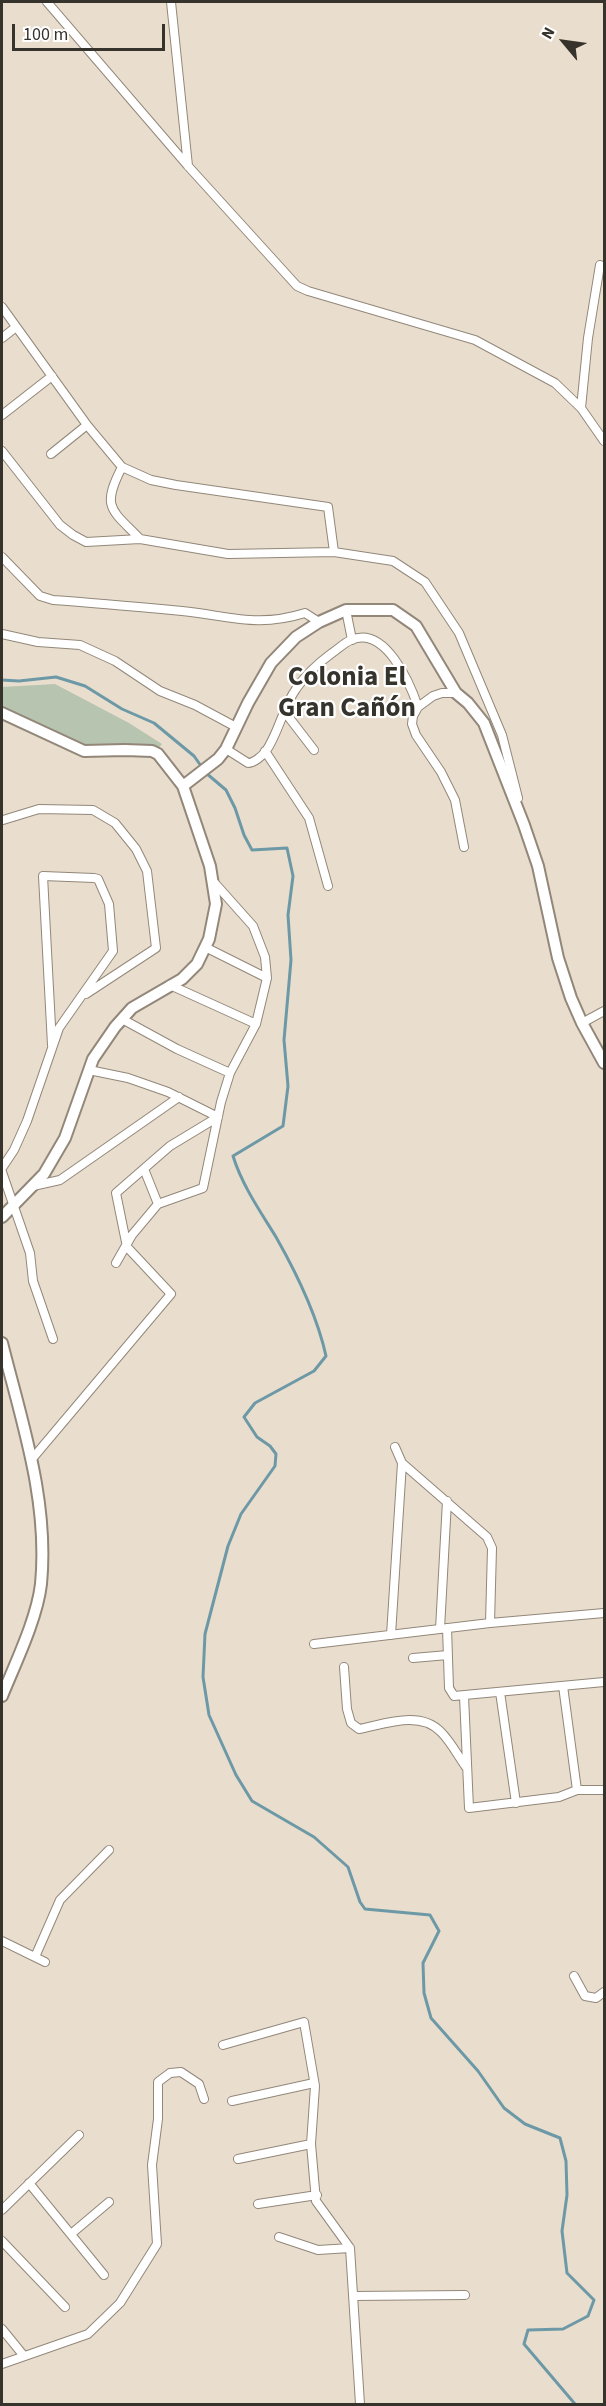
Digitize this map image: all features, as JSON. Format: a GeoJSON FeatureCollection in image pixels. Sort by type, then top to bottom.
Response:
{"type":"FeatureCollection","features":[{"type":"Feature","properties":{"kind":"street"},"geometry":{"type":"LineString","coordinates":[[47,2],[188,166],[297,286],[476,340],[555,383],[581,408],[604,441]]}},
{"type":"Feature","properties":{"kind":"street"},"geometry":{"type":"LineString","coordinates":[[171,2],[188,166]]}},
{"type":"Feature","properties":{"kind":"street"},"geometry":{"type":"LineString","coordinates":[[581,408],[588,338],[600,265]]}},
{"type":"Feature","properties":{"kind":"street"},"geometry":{"type":"LineString","coordinates":[[2,307],[87,425],[122,467],[151,480],[176,485],[328,507],[334,552]]}},
{"type":"Feature","properties":{"kind":"street"},"geometry":{"type":"LineString","coordinates":[[2,338],[16,327]]}},
{"type":"Feature","properties":{"kind":"street"},"geometry":{"type":"LineString","coordinates":[[2,415],[52,376]]}},
{"type":"Feature","properties":{"kind":"street"},"geometry":{"type":"LineString","coordinates":[[51,454],[87,425]]}},
{"type":"Feature","properties":{"kind":"street"},"geometry":{"type":"LineString","coordinates":[[2,451],[60,525],[73,536],[86,542],[140,539],[228,554],[334,552],[393,561],[424,582],[459,633],[489,702],[502,735],[524,825]]}},
{"type":"Feature","properties":{"kind":"street"},"geometry":{"type":"LineString","coordinates":[[122,467],[111,488],[110,502],[113,512],[140,539]]}},
{"type":"Feature","properties":{"kind":"street"},"geometry":{"type":"LineString","coordinates":[[2,557],[28,586],[40,596],[53,600],[185,611],[259,622],[277,621],[305,613],[319,621]]}},
{"type":"Feature","properties":{"kind":"street"},"geometry":{"type":"LineString","coordinates":[[346,610],[352,640]]}},
{"type":"Feature","properties":{"kind":"street"},"geometry":{"type":"LineString","coordinates":[[187,784],[218,759],[226,749],[271,663],[296,637],[319,621],[346,610],[393,610],[416,626],[456,693],[468,703],[484,723],[538,866],[558,958],[571,998],[604,1063]]}},
{"type":"Feature","properties":{"kind":"street"},"geometry":{"type":"LineString","coordinates":[[2,633],[38,642],[80,645],[115,661],[160,691],[195,705],[236,727]]}},
{"type":"Feature","properties":{"kind":"street"},"geometry":{"type":"LineString","coordinates":[[226,749],[252,763],[266,751],[295,690],[313,667],[352,640],[367,638],[378,642],[398,663],[412,688],[418,707]]}},
{"type":"Feature","properties":{"kind":"street"},"geometry":{"type":"LineString","coordinates":[[456,693],[442,693],[433,696],[418,707],[412,724],[416,735],[441,772],[455,800],[464,847]]}},
{"type":"Feature","properties":{"kind":"street"},"geometry":{"type":"LineString","coordinates":[[284,711],[314,750]]}},
{"type":"Feature","properties":{"kind":"street"},"geometry":{"type":"LineString","coordinates":[[2,1217],[45,1174],[65,1138],[93,1059],[122,1020],[132,1008],[182,979],[197,964],[209,939],[216,904],[187,784],[158,754],[152,751],[84,751],[3,717]]}},
{"type":"Feature","properties":{"kind":"street"},"geometry":{"type":"LineString","coordinates":[[266,751],[309,818],[328,886]]}},
{"type":"Feature","properties":{"kind":"street"},"geometry":{"type":"LineString","coordinates":[[3,820],[39,809],[93,810],[115,823],[144,861],[156,948],[79,999]]}},
{"type":"Feature","properties":{"kind":"street"},"geometry":{"type":"LineString","coordinates":[[52,1045],[43,876],[98,879],[109,904],[113,951],[65,1017],[52,1045],[27,1120],[2,1170],[30,1253],[33,1281],[53,1339]]}},
{"type":"Feature","properties":{"kind":"street"},"geometry":{"type":"LineString","coordinates":[[116,1263],[132,1235],[158,1204],[202,1188],[230,1073],[256,1024],[267,978],[265,957],[253,926],[212,880]]}},
{"type":"Feature","properties":{"kind":"street"},"geometry":{"type":"LineString","coordinates":[[205,947],[267,978]]}},
{"type":"Feature","properties":{"kind":"street"},"geometry":{"type":"LineString","coordinates":[[170,985],[256,1024]]}},
{"type":"Feature","properties":{"kind":"street"},"geometry":{"type":"LineString","coordinates":[[582,1023],[604,1011]]}},
{"type":"Feature","properties":{"kind":"street"},"geometry":{"type":"LineString","coordinates":[[122,1020],[177,1049],[230,1073]]}},
{"type":"Feature","properties":{"kind":"street"},"geometry":{"type":"LineString","coordinates":[[89,1070],[128,1078],[179,1097],[218,1117]]}},
{"type":"Feature","properties":{"kind":"street"},"geometry":{"type":"LineString","coordinates":[[31,1187],[60,1180],[179,1097]]}},
{"type":"Feature","properties":{"kind":"street"},"geometry":{"type":"LineString","coordinates":[[32,1459],[171,1294],[127,1247],[116,1193],[170,1146],[218,1117]]}},
{"type":"Feature","properties":{"kind":"street"},"geometry":{"type":"LineString","coordinates":[[144,1169],[158,1204]]}},
{"type":"Feature","properties":{"kind":"street"},"geometry":{"type":"LineString","coordinates":[[2,1342],[32,1459],[42,1515],[41,1586],[26,1640],[2,1696]]}},
{"type":"Feature","properties":{"kind":"street"},"geometry":{"type":"LineString","coordinates":[[395,1447],[402,1463],[487,1537],[492,1548],[490,1623]]}},
{"type":"Feature","properties":{"kind":"street"},"geometry":{"type":"LineString","coordinates":[[392,1635],[402,1463]]}},
{"type":"Feature","properties":{"kind":"street"},"geometry":{"type":"LineString","coordinates":[[447,1501],[443,1629],[448,1655],[449,1688],[454,1696],[604,1682]]}},
{"type":"Feature","properties":{"kind":"street"},"geometry":{"type":"LineString","coordinates":[[314,1644],[490,1623],[604,1613]]}},
{"type":"Feature","properties":{"kind":"street"},"geometry":{"type":"LineString","coordinates":[[413,1658],[448,1655]]}},
{"type":"Feature","properties":{"kind":"street"},"geometry":{"type":"LineString","coordinates":[[344,1667],[347,1709],[351,1723],[359,1729],[412,1719],[428,1723],[441,1731],[466,1767]]}},
{"type":"Feature","properties":{"kind":"street"},"geometry":{"type":"LineString","coordinates":[[563,1686],[577,1790]]}},
{"type":"Feature","properties":{"kind":"street"},"geometry":{"type":"LineString","coordinates":[[500,1692],[516,1803]]}},
{"type":"Feature","properties":{"kind":"street"},"geometry":{"type":"LineString","coordinates":[[464,1696],[469,1808],[559,1797],[577,1790],[604,1790]]}},
{"type":"Feature","properties":{"kind":"street"},"geometry":{"type":"LineString","coordinates":[[35,1957],[60,1900],[109,1850]]}},
{"type":"Feature","properties":{"kind":"street"},"geometry":{"type":"LineString","coordinates":[[2,1941],[45,1962]]}},
{"type":"Feature","properties":{"kind":"street"},"geometry":{"type":"LineString","coordinates":[[574,1976],[585,1996],[596,1998],[604,1992]]}},
{"type":"Feature","properties":{"kind":"street"},"geometry":{"type":"LineString","coordinates":[[223,2045],[304,2022],[314,2083],[311,2144],[316,2201],[350,2248],[360,2404]]}},
{"type":"Feature","properties":{"kind":"street"},"geometry":{"type":"LineString","coordinates":[[2,2364],[88,2334],[120,2303],[157,2244],[152,2165],[158,2119],[158,2082],[170,2073],[181,2072],[199,2084],[204,2099]]}},
{"type":"Feature","properties":{"kind":"street"},"geometry":{"type":"LineString","coordinates":[[232,2101],[314,2083]]}},
{"type":"Feature","properties":{"kind":"street"},"geometry":{"type":"LineString","coordinates":[[2,2210],[79,2136]]}},
{"type":"Feature","properties":{"kind":"street"},"geometry":{"type":"LineString","coordinates":[[238,2159],[311,2144]]}},
{"type":"Feature","properties":{"kind":"street"},"geometry":{"type":"LineString","coordinates":[[29,2183],[104,2275]]}},
{"type":"Feature","properties":{"kind":"street"},"geometry":{"type":"LineString","coordinates":[[258,2204],[316,2195]]}},
{"type":"Feature","properties":{"kind":"street"},"geometry":{"type":"LineString","coordinates":[[71,2234],[109,2202]]}},
{"type":"Feature","properties":{"kind":"street"},"geometry":{"type":"LineString","coordinates":[[279,2236],[318,2250],[350,2248]]}},
{"type":"Feature","properties":{"kind":"street"},"geometry":{"type":"LineString","coordinates":[[2,2241],[65,2307]]}},
{"type":"Feature","properties":{"kind":"street"},"geometry":{"type":"LineString","coordinates":[[353,2296],[465,2295]]}},
{"type":"Feature","properties":{"kind":"street"},"geometry":{"type":"LineString","coordinates":[[2,2329],[24,2356]]}},
{"type":"Feature","properties":{"kind":"green space"},"geometry":{"type":"Polygon","coordinates":[[[55,684],[129,723],[162,744],[157,750],[76,747],[2,709],[2,687],[55,684]]]}},
{"type":"Feature","properties":{"kind":"waterway"},"geometry":{"type":"LineString","coordinates":[[2,680],[19,681],[56,677],[85,686],[122,709],[154,723],[194,756],[206,773],[226,790],[252,850],[287,848],[293,876],[288,915],[291,960],[284,1040],[288,1086],[283,1126],[233,1156],[246,1188],[299,1280],[312,1310],[326,1356],[314,1371],[255,1403],[244,1417],[257,1437],[270,1446],[276,1454],[275,1466],[241,1514],[228,1546],[205,1634],[203,1677],[209,1715],[236,1775],[252,1801],[314,1837],[348,1867],[360,1902],[365,1909],[430,1915],[439,1931],[423,1963],[424,1993],[431,2018],[478,2071],[504,2108],[525,2124],[560,2138],[566,2161],[567,2195],[562,2231],[567,2273],[594,2300],[588,2316],[563,2329],[528,2330],[524,2344],[575,2404]]}},
{"type":"Feature","properties":{"kind":"district","name":"Colonia El Gran Cañón"},"geometry":{"type":"Point","coordinates":[347,694]}}]}
